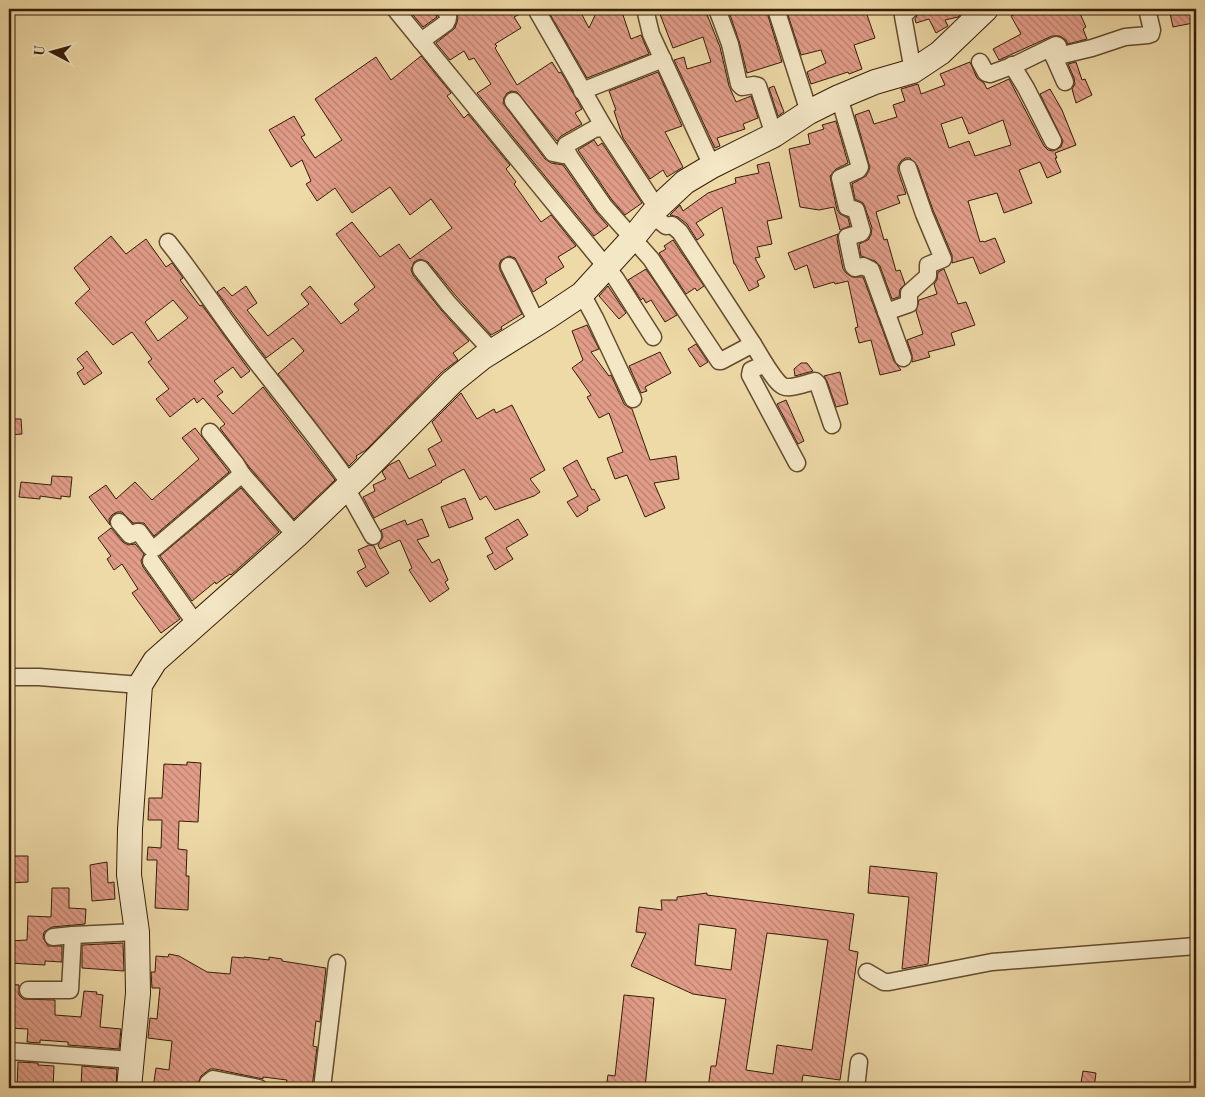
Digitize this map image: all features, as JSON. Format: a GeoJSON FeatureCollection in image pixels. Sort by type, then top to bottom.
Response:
{"type":"FeatureCollection","features":[{"type":"Feature","properties":{"kind":"street"},"geometry":{"type":"LineString","coordinates":[[394,9],[610,272],[640,314],[653,337]]}},
{"type":"Feature","properties":{"kind":"street"},"geometry":{"type":"LineString","coordinates":[[421,41],[446,23],[448,15],[444,9]]}},
{"type":"Feature","properties":{"kind":"street"},"geometry":{"type":"LineString","coordinates":[[536,9],[582,91],[658,217],[680,232],[778,384],[784,388],[801,386],[815,381],[818,384],[832,425]]}},
{"type":"Feature","properties":{"kind":"street"},"geometry":{"type":"LineString","coordinates":[[645,9],[651,34],[712,166]]}},
{"type":"Feature","properties":{"kind":"street"},"geometry":{"type":"LineString","coordinates":[[717,9],[730,44],[739,84],[742,87],[758,86],[774,135]]}},
{"type":"Feature","properties":{"kind":"street"},"geometry":{"type":"LineString","coordinates":[[776,9],[809,112]]}},
{"type":"Feature","properties":{"kind":"street"},"geometry":{"type":"LineString","coordinates":[[910,9],[902,16],[913,71]]}},
{"type":"Feature","properties":{"kind":"street"},"geometry":{"type":"LineString","coordinates":[[129,1088],[138,992],[137,932],[129,875],[130,829],[140,685],[155,662],[296,536],[350,492],[452,382],[492,351],[583,297],[610,272],[637,242],[685,182],[712,166],[774,135],[809,112],[841,104],[875,82],[913,71],[940,54],[986,9]]}},
{"type":"Feature","properties":{"kind":"street"},"geometry":{"type":"LineString","coordinates":[[1054,57],[1092,48],[1125,37],[1151,34],[1152,30],[1147,9]]}},
{"type":"Feature","properties":{"kind":"street"},"geometry":{"type":"LineString","coordinates":[[980,62],[988,74],[1056,45],[1058,46],[1054,57],[1065,82]]}},
{"type":"Feature","properties":{"kind":"street"},"geometry":{"type":"LineString","coordinates":[[582,91],[662,59]]}},
{"type":"Feature","properties":{"kind":"street"},"geometry":{"type":"LineString","coordinates":[[1012,65],[1053,141]]}},
{"type":"Feature","properties":{"kind":"street"},"geometry":{"type":"LineString","coordinates":[[513,101],[553,153],[563,155],[567,153]]}},
{"type":"Feature","properties":{"kind":"street"},"geometry":{"type":"LineString","coordinates":[[841,104],[860,167],[840,180],[847,207],[856,210],[862,231],[848,237],[847,240],[854,268],[863,266],[871,270],[903,358]]}},
{"type":"Feature","properties":{"kind":"street"},"geometry":{"type":"LineString","coordinates":[[605,129],[596,128],[566,145],[567,153],[604,206],[651,260],[719,361],[752,344]]}},
{"type":"Feature","properties":{"kind":"street"},"geometry":{"type":"LineString","coordinates":[[886,312],[909,304],[909,293],[928,276],[928,265],[942,259],[908,168]]}},
{"type":"Feature","properties":{"kind":"street"},"geometry":{"type":"LineString","coordinates":[[168,242],[192,271],[238,337],[321,443],[373,536]]}},
{"type":"Feature","properties":{"kind":"street"},"geometry":{"type":"LineString","coordinates":[[509,266],[537,323]]}},
{"type":"Feature","properties":{"kind":"street"},"geometry":{"type":"LineString","coordinates":[[421,269],[448,303],[492,351]]}},
{"type":"Feature","properties":{"kind":"street"},"geometry":{"type":"LineString","coordinates":[[583,297],[634,399]]}},
{"type":"Feature","properties":{"kind":"street"},"geometry":{"type":"LineString","coordinates":[[765,364],[751,370],[750,375],[796,463]]}},
{"type":"Feature","properties":{"kind":"street"},"geometry":{"type":"LineString","coordinates":[[210,432],[242,474],[296,536]]}},
{"type":"Feature","properties":{"kind":"street"},"geometry":{"type":"LineString","coordinates":[[119,522],[128,534],[139,532],[150,547],[155,548],[242,474]]}},
{"type":"Feature","properties":{"kind":"street"},"geometry":{"type":"LineString","coordinates":[[151,561],[196,624]]}},
{"type":"Feature","properties":{"kind":"street"},"geometry":{"type":"LineString","coordinates":[[9,677],[39,677],[140,685]]}},
{"type":"Feature","properties":{"kind":"street"},"geometry":{"type":"LineString","coordinates":[[53,936],[137,932]]}},
{"type":"Feature","properties":{"kind":"street"},"geometry":{"type":"LineString","coordinates":[[28,990],[70,990],[73,936]]}},
{"type":"Feature","properties":{"kind":"street"},"geometry":{"type":"LineString","coordinates":[[867,972],[884,982],[889,982],[992,962],[1196,946]]}},
{"type":"Feature","properties":{"kind":"street"},"geometry":{"type":"LineString","coordinates":[[322,1088],[337,963]]}},
{"type":"Feature","properties":{"kind":"street"},"geometry":{"type":"LineString","coordinates":[[9,1051],[132,1060]]}},
{"type":"Feature","properties":{"kind":"street"},"geometry":{"type":"LineString","coordinates":[[856,1088],[859,1062]]}},
{"type":"Feature","properties":{"kind":"street"},"geometry":{"type":"LineString","coordinates":[[206,1088],[213,1079],[258,1088]]}},
{"type":"Feature","properties":{"kind":"building"},"geometry":{"type":"Polygon","coordinates":[[[408,9],[434,9],[437,17],[423,27],[408,9]]]}},
{"type":"Feature","properties":{"kind":"building"},"geometry":{"type":"Polygon","coordinates":[[[456,9],[526,9],[526,11],[514,17],[521,28],[495,44],[497,46],[495,48],[517,85],[552,62],[559,73],[561,72],[582,109],[575,113],[582,124],[561,136],[557,141],[517,92],[507,93],[503,103],[545,159],[551,163],[563,165],[608,226],[594,236],[477,93],[491,84],[474,58],[469,60],[464,51],[450,60],[436,43],[455,28],[458,19],[456,9]]]}},
{"type":"Feature","properties":{"kind":"building"},"geometry":{"type":"Polygon","coordinates":[[[547,9],[579,9],[589,28],[598,9],[621,9],[631,39],[641,35],[649,54],[587,78],[547,9]]]}},
{"type":"Feature","properties":{"kind":"building"},"geometry":{"type":"Polygon","coordinates":[[[658,9],[702,9],[703,13],[706,12],[720,47],[729,86],[736,102],[751,96],[758,118],[743,124],[745,129],[717,138],[720,146],[715,148],[674,60],[684,57],[687,69],[711,62],[703,37],[673,48],[658,9]]]}},
{"type":"Feature","properties":{"kind":"building"},"geometry":{"type":"Polygon","coordinates":[[[728,9],[766,9],[782,62],[747,73],[728,9]]]}},
{"type":"Feature","properties":{"kind":"building"},"geometry":{"type":"Polygon","coordinates":[[[786,9],[865,9],[875,38],[854,45],[862,69],[811,84],[807,72],[826,63],[821,50],[801,55],[786,9]]]}},
{"type":"Feature","properties":{"kind":"building"},"geometry":{"type":"Polygon","coordinates":[[[920,9],[966,9],[958,17],[945,20],[948,26],[936,33],[929,19],[916,23],[915,19],[920,9]]]}},
{"type":"Feature","properties":{"kind":"building"},"geometry":{"type":"Polygon","coordinates":[[[1024,9],[1078,9],[1086,27],[1083,29],[1087,39],[1068,44],[1060,36],[1052,36],[999,60],[993,49],[1021,34],[1011,16],[1024,9]]]}},
{"type":"Feature","properties":{"kind":"building"},"geometry":{"type":"Polygon","coordinates":[[[1169,9],[1190,9],[1193,23],[1173,27],[1169,9]]]}},
{"type":"Feature","properties":{"kind":"building"},"geometry":{"type":"Polygon","coordinates":[[[421,56],[451,93],[447,96],[464,118],[468,114],[510,165],[506,169],[516,182],[514,184],[541,222],[551,215],[576,246],[558,257],[564,267],[545,279],[547,283],[533,292],[515,258],[509,256],[501,260],[500,270],[522,314],[491,335],[428,262],[420,259],[414,262],[411,270],[413,275],[469,341],[453,353],[458,360],[442,372],[366,450],[356,456],[357,458],[349,466],[278,374],[304,351],[293,338],[266,358],[217,292],[224,287],[232,296],[246,286],[257,303],[247,310],[268,336],[309,304],[301,294],[310,286],[341,324],[359,310],[354,304],[375,287],[336,234],[352,222],[380,257],[399,244],[410,259],[452,228],[431,199],[410,215],[390,187],[352,213],[335,188],[317,201],[306,184],[311,181],[302,160],[291,167],[269,130],[294,116],[305,135],[301,137],[315,158],[342,140],[315,99],[376,57],[391,80],[421,56]]]}},
{"type":"Feature","properties":{"kind":"building"},"geometry":{"type":"Polygon","coordinates":[[[970,62],[977,78],[984,83],[987,89],[1009,79],[1044,146],[1048,150],[1053,151],[1061,147],[1063,141],[1040,94],[1050,89],[1062,110],[1076,145],[1055,153],[1057,158],[1055,158],[1061,172],[1047,178],[1040,162],[1019,170],[1032,203],[1004,213],[997,193],[968,201],[980,242],[995,238],[1005,262],[980,274],[973,257],[952,263],[952,255],[917,165],[910,158],[905,158],[901,161],[898,171],[906,194],[897,196],[900,203],[876,212],[884,240],[887,239],[896,271],[900,270],[905,284],[900,289],[899,297],[892,299],[880,266],[875,261],[861,256],[859,244],[868,240],[872,228],[863,203],[855,199],[852,184],[866,176],[870,168],[855,115],[869,110],[874,124],[897,117],[893,105],[905,101],[901,89],[918,84],[921,94],[945,85],[940,74],[970,62]],[[962,117],[941,124],[949,148],[969,141],[975,156],[1011,145],[1003,120],[969,134],[962,117]]]}},
{"type":"Feature","properties":{"kind":"building"},"geometry":{"type":"Polygon","coordinates":[[[1076,62],[1082,80],[1085,79],[1092,95],[1076,103],[1072,89],[1075,84],[1074,78],[1068,64],[1076,62]]]}},
{"type":"Feature","properties":{"kind":"building"},"geometry":{"type":"Polygon","coordinates":[[[658,72],[682,126],[665,132],[683,167],[667,177],[663,170],[650,179],[623,138],[609,91],[658,72]]]}},
{"type":"Feature","properties":{"kind":"building"},"geometry":{"type":"Polygon","coordinates":[[[774,86],[784,112],[778,116],[769,88],[774,86]]]}},
{"type":"Feature","properties":{"kind":"building"},"geometry":{"type":"Polygon","coordinates":[[[836,121],[848,163],[836,169],[830,176],[837,210],[848,218],[850,226],[840,230],[834,207],[819,210],[800,207],[789,149],[810,144],[808,134],[824,129],[822,125],[836,121]]]}},
{"type":"Feature","properties":{"kind":"building"},"geometry":{"type":"Polygon","coordinates":[[[594,140],[598,146],[602,143],[642,203],[625,215],[612,200],[578,150],[594,140]]]}},
{"type":"Feature","properties":{"kind":"building"},"geometry":{"type":"Polygon","coordinates":[[[769,162],[782,218],[767,221],[772,244],[757,247],[760,257],[755,258],[765,277],[757,281],[759,286],[749,291],[734,264],[722,207],[696,223],[704,235],[697,240],[687,224],[678,217],[670,215],[680,205],[683,211],[708,193],[736,183],[735,178],[759,173],[757,165],[769,162]]]}},
{"type":"Feature","properties":{"kind":"building"},"geometry":{"type":"Polygon","coordinates":[[[838,234],[837,239],[843,269],[852,277],[863,277],[894,361],[901,370],[880,375],[871,340],[859,343],[855,328],[858,327],[848,281],[835,284],[834,282],[814,288],[807,265],[795,270],[788,253],[838,234]]]}},
{"type":"Feature","properties":{"kind":"building"},"geometry":{"type":"Polygon","coordinates":[[[111,236],[126,254],[146,239],[166,267],[172,263],[183,278],[180,280],[200,306],[202,305],[250,371],[241,378],[233,367],[214,381],[223,392],[217,396],[233,414],[263,387],[335,480],[294,519],[250,468],[220,428],[225,424],[203,398],[197,403],[194,398],[170,417],[156,399],[169,389],[148,362],[152,359],[132,332],[113,345],[75,303],[90,289],[74,268],[111,236]],[[173,300],[145,322],[158,341],[188,318],[173,300]]]}},
{"type":"Feature","properties":{"kind":"building"},"geometry":{"type":"Polygon","coordinates":[[[673,240],[704,286],[697,291],[695,288],[686,294],[659,253],[666,249],[664,246],[673,240]]]}},
{"type":"Feature","properties":{"kind":"building"},"geometry":{"type":"Polygon","coordinates":[[[646,269],[677,315],[665,322],[651,300],[646,303],[643,298],[641,300],[628,280],[646,269]]]}},
{"type":"Feature","properties":{"kind":"building"},"geometry":{"type":"Polygon","coordinates":[[[944,269],[958,304],[966,302],[975,325],[951,333],[955,345],[928,352],[930,357],[912,362],[912,355],[907,340],[923,334],[916,311],[919,300],[937,294],[934,284],[937,280],[938,272],[944,269]]]}},
{"type":"Feature","properties":{"kind":"building"},"geometry":{"type":"Polygon","coordinates":[[[608,286],[626,313],[619,319],[599,296],[608,286]]]}},
{"type":"Feature","properties":{"kind":"building"},"geometry":{"type":"Polygon","coordinates":[[[587,325],[599,349],[591,352],[609,376],[611,375],[624,404],[632,409],[650,460],[676,456],[679,479],[654,483],[665,508],[645,517],[627,475],[615,479],[607,458],[623,452],[609,413],[599,418],[587,397],[591,395],[572,368],[583,360],[572,331],[587,325]]]}},
{"type":"Feature","properties":{"kind":"building"},"geometry":{"type":"Polygon","coordinates":[[[696,344],[708,362],[700,367],[688,349],[696,344]]]}},
{"type":"Feature","properties":{"kind":"building"},"geometry":{"type":"Polygon","coordinates":[[[87,351],[102,373],[84,385],[77,373],[84,368],[77,359],[87,351]]]}},
{"type":"Feature","properties":{"kind":"building"},"geometry":{"type":"Polygon","coordinates":[[[660,352],[671,373],[645,387],[647,391],[641,393],[629,366],[660,352]]]}},
{"type":"Feature","properties":{"kind":"building"},"geometry":{"type":"Polygon","coordinates":[[[801,363],[807,363],[813,371],[795,376],[794,369],[801,363]]]}},
{"type":"Feature","properties":{"kind":"building"},"geometry":{"type":"Polygon","coordinates":[[[840,372],[848,404],[836,407],[824,376],[840,372]]]}},
{"type":"Feature","properties":{"kind":"building"},"geometry":{"type":"Polygon","coordinates":[[[461,393],[477,419],[494,409],[496,413],[512,405],[545,470],[530,479],[540,492],[495,510],[486,496],[480,500],[464,469],[374,518],[363,497],[375,491],[373,485],[386,479],[382,472],[389,465],[399,460],[409,479],[436,465],[428,449],[442,441],[432,422],[461,393]]]}},
{"type":"Feature","properties":{"kind":"building"},"geometry":{"type":"Polygon","coordinates":[[[786,400],[804,441],[798,444],[777,404],[786,400]]]}},
{"type":"Feature","properties":{"kind":"building"},"geometry":{"type":"Polygon","coordinates":[[[9,419],[21,419],[22,434],[9,435],[9,419]]]}},
{"type":"Feature","properties":{"kind":"building"},"geometry":{"type":"Polygon","coordinates":[[[195,428],[229,472],[154,536],[144,523],[133,523],[122,512],[112,515],[109,519],[110,525],[89,497],[106,485],[116,499],[135,482],[152,500],[199,459],[182,438],[195,428]]]}},
{"type":"Feature","properties":{"kind":"building"},"geometry":{"type":"Polygon","coordinates":[[[577,460],[592,490],[594,489],[600,500],[587,507],[588,510],[577,517],[567,502],[578,496],[563,468],[577,460]]]}},
{"type":"Feature","properties":{"kind":"building"},"geometry":{"type":"Polygon","coordinates":[[[52,476],[72,477],[70,497],[61,496],[61,499],[40,496],[40,499],[19,497],[21,482],[51,485],[52,476]]]}},
{"type":"Feature","properties":{"kind":"building"},"geometry":{"type":"Polygon","coordinates":[[[241,488],[279,532],[231,575],[216,584],[215,582],[192,601],[160,556],[241,488]]]}},
{"type":"Feature","properties":{"kind":"building"},"geometry":{"type":"Polygon","coordinates":[[[465,498],[473,519],[449,528],[441,507],[465,498]]]}},
{"type":"Feature","properties":{"kind":"building"},"geometry":{"type":"Polygon","coordinates":[[[422,519],[429,536],[417,540],[432,563],[439,559],[448,580],[445,582],[449,589],[430,602],[409,570],[412,568],[400,540],[380,549],[378,545],[383,537],[381,530],[405,520],[407,525],[422,519]]]}},
{"type":"Feature","properties":{"kind":"building"},"geometry":{"type":"Polygon","coordinates":[[[518,519],[528,535],[506,548],[513,559],[495,570],[487,556],[493,553],[485,538],[518,519]]]}},
{"type":"Feature","properties":{"kind":"building"},"geometry":{"type":"Polygon","coordinates":[[[111,528],[123,542],[128,545],[135,544],[144,554],[141,561],[143,567],[180,619],[161,633],[132,593],[138,589],[122,564],[114,570],[107,559],[111,556],[98,538],[111,528]]]}},
{"type":"Feature","properties":{"kind":"building"},"geometry":{"type":"Polygon","coordinates":[[[369,545],[374,546],[389,573],[366,587],[357,572],[366,567],[358,550],[369,545]]]}},
{"type":"Feature","properties":{"kind":"building"},"geometry":{"type":"Polygon","coordinates":[[[187,762],[201,763],[198,822],[179,821],[178,849],[187,850],[186,876],[189,876],[188,910],[155,908],[157,860],[147,860],[148,847],[161,848],[162,820],[148,820],[149,798],[162,798],[164,764],[187,765],[187,762]]]}},
{"type":"Feature","properties":{"kind":"building"},"geometry":{"type":"Polygon","coordinates":[[[9,856],[28,856],[28,882],[9,883],[9,856]]]}},
{"type":"Feature","properties":{"kind":"building"},"geometry":{"type":"Polygon","coordinates":[[[107,862],[108,883],[114,882],[115,899],[92,901],[90,865],[107,862]]]}},
{"type":"Feature","properties":{"kind":"building"},"geometry":{"type":"Polygon","coordinates":[[[870,866],[937,873],[928,964],[902,969],[909,897],[868,893],[870,866]]]}},
{"type":"Feature","properties":{"kind":"building"},"geometry":{"type":"Polygon","coordinates":[[[52,888],[69,888],[69,908],[86,909],[85,924],[52,927],[44,932],[43,938],[48,946],[62,946],[62,962],[45,961],[45,965],[9,963],[9,941],[27,940],[28,916],[51,917],[52,888]]]}},
{"type":"Feature","properties":{"kind":"building"},"geometry":{"type":"Polygon","coordinates":[[[707,893],[707,895],[854,914],[849,950],[858,952],[840,1080],[803,1075],[801,1088],[708,1088],[711,1066],[716,1066],[726,999],[693,994],[631,966],[646,933],[636,932],[639,907],[662,910],[661,900],[677,900],[677,897],[707,893]],[[699,924],[695,965],[731,970],[736,929],[699,924]],[[767,933],[746,1070],[773,1074],[777,1045],[812,1050],[828,940],[767,933]]]}},
{"type":"Feature","properties":{"kind":"building"},"geometry":{"type":"Polygon","coordinates":[[[123,943],[124,971],[82,968],[82,945],[123,943]]]}},
{"type":"Feature","properties":{"kind":"building"},"geometry":{"type":"Polygon","coordinates":[[[169,954],[179,956],[207,972],[230,974],[232,957],[269,960],[269,957],[326,968],[320,1022],[316,1021],[313,1046],[317,1047],[312,1088],[296,1088],[296,1086],[286,1085],[287,1080],[263,1077],[263,1079],[210,1069],[201,1076],[196,1088],[153,1088],[156,1068],[169,1070],[172,1041],[148,1038],[150,1018],[157,1019],[160,988],[152,988],[151,972],[155,972],[156,956],[168,957],[169,954]]]}},
{"type":"Feature","properties":{"kind":"building"},"geometry":{"type":"Polygon","coordinates":[[[9,984],[19,985],[19,995],[23,999],[55,1000],[55,1015],[81,1017],[84,991],[97,992],[96,994],[103,995],[100,1027],[121,1029],[119,1049],[68,1045],[68,1042],[40,1040],[40,1043],[27,1042],[28,1029],[9,1028],[9,984]]]}},
{"type":"Feature","properties":{"kind":"building"},"geometry":{"type":"Polygon","coordinates":[[[624,995],[654,998],[645,1088],[606,1088],[608,1075],[615,1076],[624,995]]]}},
{"type":"Feature","properties":{"kind":"building"},"geometry":{"type":"Polygon","coordinates":[[[18,1062],[54,1066],[53,1088],[17,1088],[18,1062]]]}},
{"type":"Feature","properties":{"kind":"building"},"geometry":{"type":"Polygon","coordinates":[[[82,1066],[117,1069],[116,1088],[81,1086],[82,1066]]]}},
{"type":"Feature","properties":{"kind":"building"},"geometry":{"type":"Polygon","coordinates":[[[1083,1071],[1096,1073],[1094,1088],[1080,1088],[1083,1071]]]}}]}
